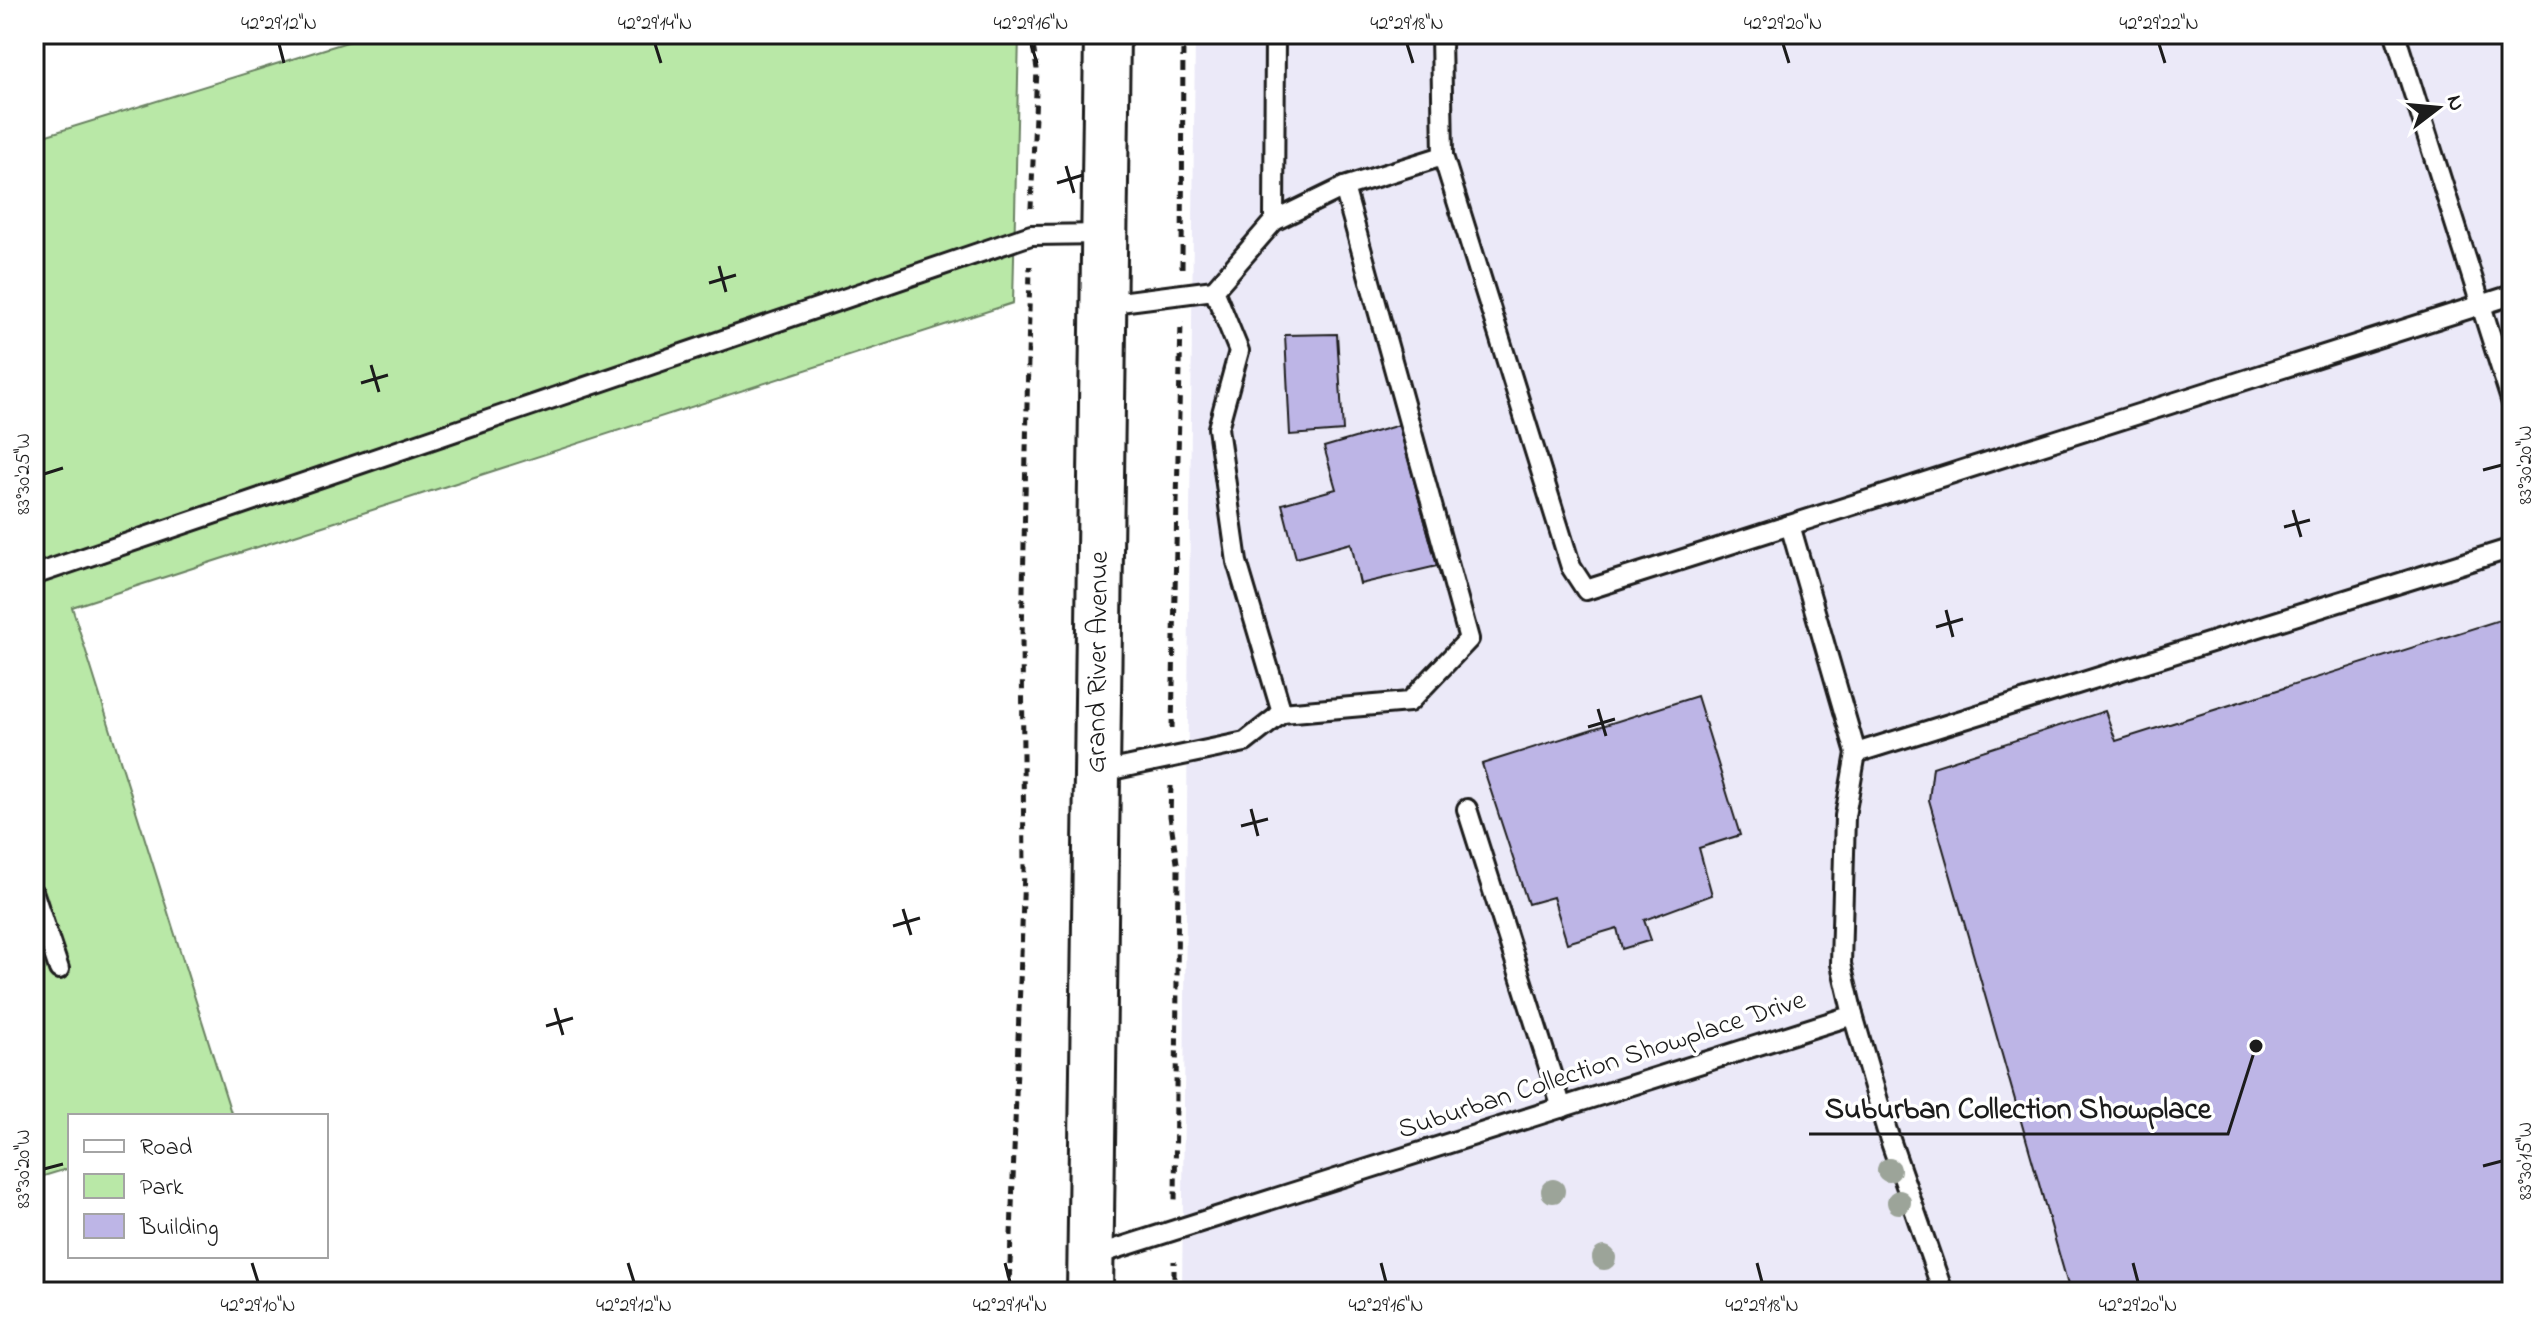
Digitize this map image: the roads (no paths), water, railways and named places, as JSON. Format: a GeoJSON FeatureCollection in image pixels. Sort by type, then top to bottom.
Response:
{"type":"FeatureCollection","features":[{"type":"Feature","properties":{"kind":"main road","name":"Grand River Avenue"},"geometry":{"type":"LineString","coordinates":[[1090,1274],[1107,34]]}},
{"type":"Feature","properties":{"kind":"lane"},"geometry":{"type":"LineString","coordinates":[[1274,221],[1275,34]]}},
{"type":"Feature","properties":{"kind":"lane"},"geometry":{"type":"LineString","coordinates":[[1441,34],[1443,156],[1571,567],[1586,590],[2512,295]]}},
{"type":"Feature","properties":{"kind":"lane"},"geometry":{"type":"LineString","coordinates":[[2395,34],[2512,403]]}},
{"type":"Feature","properties":{"kind":"lane"},"geometry":{"type":"LineString","coordinates":[[1104,304],[1214,290],[1274,221],[1344,187],[1443,156]]}},
{"type":"Feature","properties":{"kind":"lane"},"geometry":{"type":"LineString","coordinates":[[1097,773],[1245,742],[1282,713],[1409,702],[1469,639],[1344,187]]}},
{"type":"Feature","properties":{"kind":"lane"},"geometry":{"type":"LineString","coordinates":[[34,575],[1031,235],[1105,234]]}},
{"type":"Feature","properties":{"kind":"lane"},"geometry":{"type":"LineString","coordinates":[[1214,290],[1239,351],[1218,428],[1237,562],[1282,713]]}},
{"type":"Feature","properties":{"kind":"lane"},"geometry":{"type":"LineString","coordinates":[[1790,525],[1856,753],[1845,816],[1841,964],[1886,1128],[1943,1292]]}},
{"type":"Feature","properties":{"kind":"lane"},"geometry":{"type":"LineString","coordinates":[[1856,753],[2512,548]]}},
{"type":"Feature","properties":{"kind":"lane"},"geometry":{"type":"LineString","coordinates":[[1467,809],[1562,1108]]}},
{"type":"Feature","properties":{"kind":"lane"},"geometry":{"type":"LineString","coordinates":[[34,894],[59,969]]}},
{"type":"Feature","properties":{"kind":"lane","name":"Suburban Collection Showplace Drive"},"geometry":{"type":"LineString","coordinates":[[1090,1274],[1174,1230],[1853,1015]]}},
{"type":"Feature","properties":{"kind":"place","name":"Suburban Collection Showplace"},"geometry":{"type":"Point","coordinates":[2256,1046]}}]}
